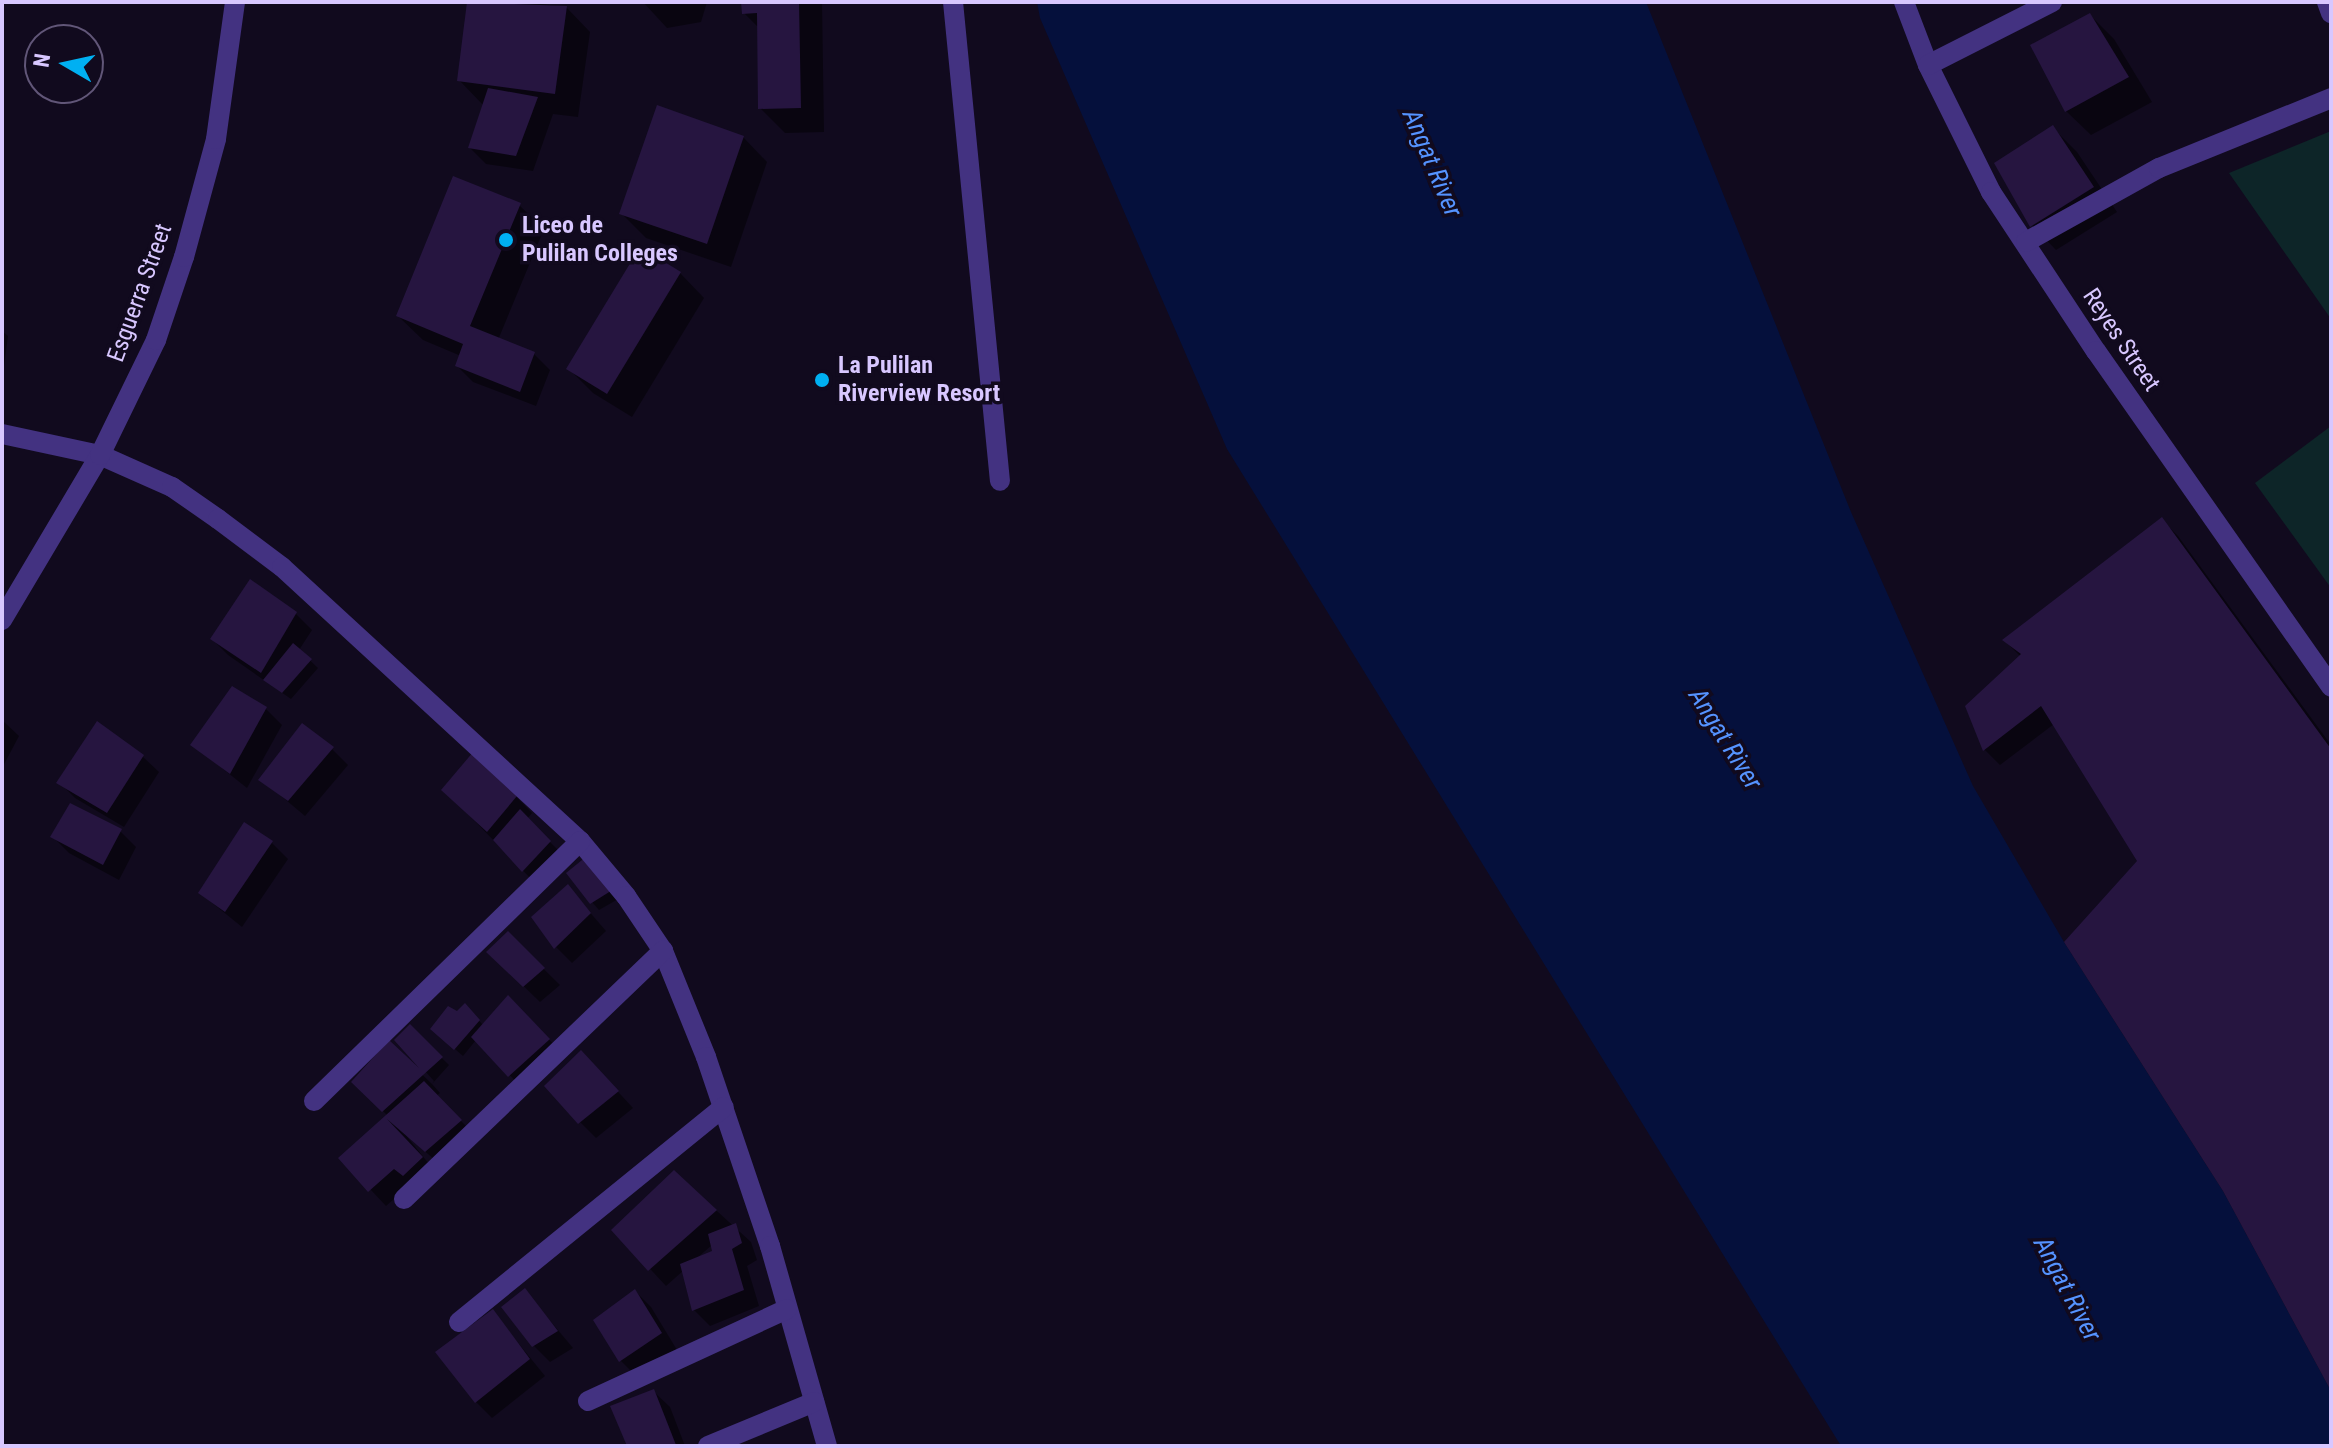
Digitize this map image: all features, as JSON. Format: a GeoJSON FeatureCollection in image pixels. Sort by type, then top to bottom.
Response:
{"type":"FeatureCollection","features":[{"type":"Feature","properties":{"kind":"street","name":"Esguerra Street"},"geometry":{"type":"LineString","coordinates":[[2,620],[100,455],[156,340],[184,257],[216,139],[235,2]]}},
{"type":"Feature","properties":{"kind":"street"},"geometry":{"type":"LineString","coordinates":[[953,2],[1000,481]]}},
{"type":"Feature","properties":{"kind":"street","name":"Reyes Street"},"geometry":{"type":"LineString","coordinates":[[1904,2],[1928,65],[1991,192],[2096,351],[2331,687]]}},
{"type":"Feature","properties":{"kind":"street"},"geometry":{"type":"LineString","coordinates":[[1928,65],[2052,2]]}},
{"type":"Feature","properties":{"kind":"street"},"geometry":{"type":"LineString","coordinates":[[2327,2],[2331,13]]}},
{"type":"Feature","properties":{"kind":"street"},"geometry":{"type":"LineString","coordinates":[[2026,242],[2159,168],[2331,98]]}},
{"type":"Feature","properties":{"kind":"street"},"geometry":{"type":"LineString","coordinates":[[2,434],[100,455],[172,487],[282,567],[580,841],[626,896],[663,951],[724,1107],[827,1446]]}},
{"type":"Feature","properties":{"kind":"street"},"geometry":{"type":"LineString","coordinates":[[314,1101],[580,841]]}},
{"type":"Feature","properties":{"kind":"street"},"geometry":{"type":"LineString","coordinates":[[404,1199],[663,951]]}},
{"type":"Feature","properties":{"kind":"street"},"geometry":{"type":"LineString","coordinates":[[459,1322],[724,1107]]}},
{"type":"Feature","properties":{"kind":"street"},"geometry":{"type":"LineString","coordinates":[[588,1401],[787,1309]]}},
{"type":"Feature","properties":{"kind":"street"},"geometry":{"type":"LineString","coordinates":[[708,1446],[814,1402]]}},
{"type":"Feature","properties":{"kind":"green space"},"geometry":{"type":"Polygon","coordinates":[[[2331,131],[2331,319],[2229,173],[2331,131]]]}},
{"type":"Feature","properties":{"kind":"green space"},"geometry":{"type":"Polygon","coordinates":[[[2331,426],[2331,588],[2255,483],[2331,426]]]}},
{"type":"Feature","properties":{"kind":"water","name":"Angat River"},"geometry":{"type":"Polygon","coordinates":[[[1037,2],[1646,2],[1851,512],[1973,786],[2064,942],[2223,1191],[2331,1391],[2331,1446],[1841,1446],[1227,449],[1040,18],[1037,2]]]}},
{"type":"Feature","properties":{"kind":"building"},"geometry":{"type":"Polygon","coordinates":[[[467,2],[567,6],[555,94],[457,81],[467,2]]]}},
{"type":"Feature","properties":{"kind":"building"},"geometry":{"type":"Polygon","coordinates":[[[741,2],[799,2],[801,108],[758,109],[757,13],[742,14],[741,2]]]}},
{"type":"Feature","properties":{"kind":"building"},"geometry":{"type":"Polygon","coordinates":[[[2090,13],[2129,77],[2065,112],[2030,45],[2090,13]]]}},
{"type":"Feature","properties":{"kind":"building"},"geometry":{"type":"Polygon","coordinates":[[[488,88],[538,97],[516,156],[468,148],[488,88]]]}},
{"type":"Feature","properties":{"kind":"building"},"geometry":{"type":"Polygon","coordinates":[[[657,105],[744,136],[707,244],[619,214],[657,105]]]}},
{"type":"Feature","properties":{"kind":"building"},"geometry":{"type":"Polygon","coordinates":[[[2053,125],[2094,187],[2030,227],[1994,163],[2053,125]]]}},
{"type":"Feature","properties":{"kind":"building"},"geometry":{"type":"Polygon","coordinates":[[[453,176],[521,203],[470,326],[535,352],[520,392],[455,366],[463,344],[396,316],[453,176]]]}},
{"type":"Feature","properties":{"kind":"building"},"geometry":{"type":"Polygon","coordinates":[[[640,247],[681,272],[607,394],[566,369],[640,247]]]}},
{"type":"Feature","properties":{"kind":"building"},"geometry":{"type":"Polygon","coordinates":[[[2162,517],[2331,749],[2331,1391],[2223,1191],[2064,942],[2137,861],[2041,706],[1983,751],[1965,706],[2021,654],[2002,640],[2162,517]]]}},
{"type":"Feature","properties":{"kind":"building"},"geometry":{"type":"Polygon","coordinates":[[[250,579],[297,612],[261,673],[210,639],[250,579]]]}},
{"type":"Feature","properties":{"kind":"building"},"geometry":{"type":"Polygon","coordinates":[[[293,643],[312,659],[282,693],[263,680],[293,643]]]}},
{"type":"Feature","properties":{"kind":"building"},"geometry":{"type":"Polygon","coordinates":[[[232,686],[267,707],[230,774],[190,745],[232,686]]]}},
{"type":"Feature","properties":{"kind":"building"},"geometry":{"type":"Polygon","coordinates":[[[97,721],[144,755],[107,813],[56,783],[97,721]]]}},
{"type":"Feature","properties":{"kind":"building"},"geometry":{"type":"Polygon","coordinates":[[[302,723],[334,747],[288,801],[258,780],[302,723]]]}},
{"type":"Feature","properties":{"kind":"building"},"geometry":{"type":"Polygon","coordinates":[[[474,751],[517,796],[487,832],[441,790],[474,751]]]}},
{"type":"Feature","properties":{"kind":"building"},"geometry":{"type":"Polygon","coordinates":[[[70,803],[122,829],[103,865],[50,837],[70,803]]]}},
{"type":"Feature","properties":{"kind":"building"},"geometry":{"type":"Polygon","coordinates":[[[520,809],[551,841],[522,872],[493,840],[520,809]]]}},
{"type":"Feature","properties":{"kind":"building"},"geometry":{"type":"Polygon","coordinates":[[[244,822],[273,841],[225,912],[198,893],[244,822]]]}},
{"type":"Feature","properties":{"kind":"building"},"geometry":{"type":"Polygon","coordinates":[[[587,856],[614,889],[590,904],[566,873],[587,856]]]}},
{"type":"Feature","properties":{"kind":"building"},"geometry":{"type":"Polygon","coordinates":[[[568,884],[591,913],[554,949],[531,917],[568,884]]]}},
{"type":"Feature","properties":{"kind":"building"},"geometry":{"type":"Polygon","coordinates":[[[508,931],[545,968],[523,987],[486,952],[508,931]]]}},
{"type":"Feature","properties":{"kind":"building"},"geometry":{"type":"Polygon","coordinates":[[[508,995],[550,1039],[508,1077],[471,1037],[508,995]]]}},
{"type":"Feature","properties":{"kind":"building"},"geometry":{"type":"Polygon","coordinates":[[[465,1003],[480,1020],[454,1050],[430,1029],[448,1006],[457,1011],[465,1003]]]}},
{"type":"Feature","properties":{"kind":"building"},"geometry":{"type":"Polygon","coordinates":[[[410,1024],[443,1057],[382,1112],[351,1082],[389,1040],[419,1068],[394,1040],[410,1024]]]}},
{"type":"Feature","properties":{"kind":"building"},"geometry":{"type":"Polygon","coordinates":[[[581,1050],[619,1091],[578,1124],[544,1086],[581,1050]]]}},
{"type":"Feature","properties":{"kind":"building"},"geometry":{"type":"Polygon","coordinates":[[[424,1081],[462,1120],[425,1152],[387,1119],[423,1157],[403,1176],[394,1169],[368,1192],[338,1158],[424,1081]]]}},
{"type":"Feature","properties":{"kind":"building"},"geometry":{"type":"Polygon","coordinates":[[[674,1170],[717,1210],[648,1271],[611,1230],[674,1170]]]}},
{"type":"Feature","properties":{"kind":"building"},"geometry":{"type":"Polygon","coordinates":[[[736,1223],[742,1243],[732,1249],[744,1290],[692,1311],[680,1264],[712,1251],[708,1234],[736,1223]]]}},
{"type":"Feature","properties":{"kind":"building"},"geometry":{"type":"Polygon","coordinates":[[[525,1288],[558,1331],[532,1347],[501,1307],[525,1288]]]}},
{"type":"Feature","properties":{"kind":"building"},"geometry":{"type":"Polygon","coordinates":[[[635,1289],[662,1333],[619,1362],[593,1320],[635,1289]]]}},
{"type":"Feature","properties":{"kind":"building"},"geometry":{"type":"Polygon","coordinates":[[[493,1309],[530,1359],[475,1403],[435,1352],[493,1309]]]}},
{"type":"Feature","properties":{"kind":"building"},"geometry":{"type":"Polygon","coordinates":[[[654,1389],[676,1445],[627,1446],[610,1406],[654,1389]]]}},
{"type":"Feature","properties":{"kind":"place","name":"Liceo de Pulilan Colleges"},"geometry":{"type":"Point","coordinates":[506,240]}},
{"type":"Feature","properties":{"kind":"place","name":"La Pulilan Riverview Resort"},"geometry":{"type":"Point","coordinates":[822,380]}}]}
